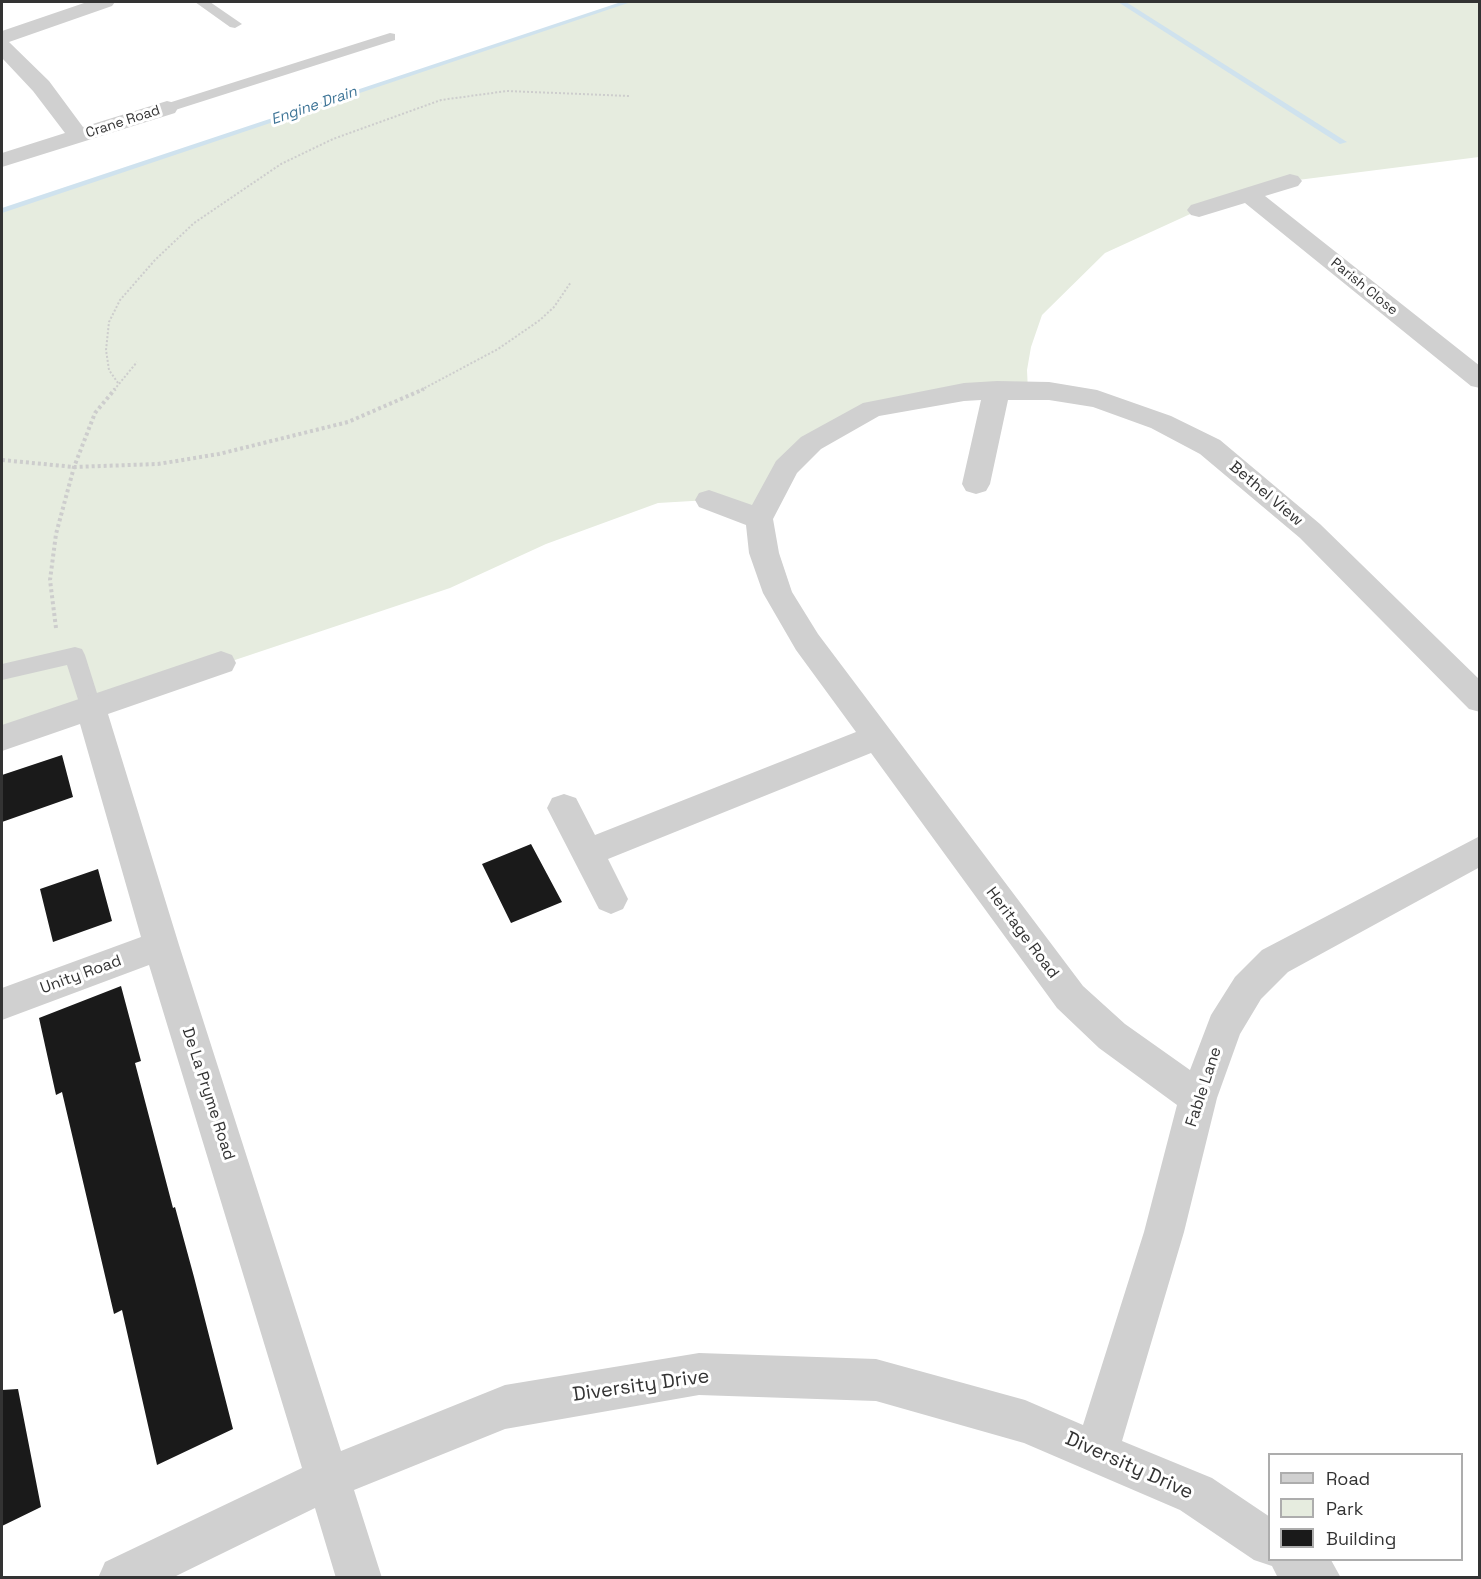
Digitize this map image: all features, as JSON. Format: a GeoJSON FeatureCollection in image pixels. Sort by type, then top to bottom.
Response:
{"type":"FeatureCollection","features":[{"type":"Feature","properties":{"kind":"street"},"geometry":{"type":"LineString","coordinates":[[2,38],[105,2]]}},
{"type":"Feature","properties":{"kind":"street","name":"Crane Road"},"geometry":{"type":"LineString","coordinates":[[2,47],[41,86],[78,136]]}},
{"type":"Feature","properties":{"kind":"street","name":"Crane Road"},"geometry":{"type":"LineString","coordinates":[[2,160],[167,108]]}},
{"type":"Feature","properties":{"kind":"street"},"geometry":{"type":"LineString","coordinates":[[1199,210],[1290,181]]}},
{"type":"Feature","properties":{"kind":"street","name":"Parish Close"},"geometry":{"type":"LineString","coordinates":[[1248,194],[1479,380]]}},
{"type":"Feature","properties":{"kind":"street"},"geometry":{"type":"LineString","coordinates":[[976,484],[997,390]]}},
{"type":"Feature","properties":{"kind":"street","name":"Bethel View"},"geometry":{"type":"LineString","coordinates":[[759,519],[786,468],[811,443],[843,423],[872,409],[903,401],[964,392],[997,390],[1049,391],[1097,399],[1161,423],[1210,447],[1310,531],[1479,700]]}},
{"type":"Feature","properties":{"kind":"street"},"geometry":{"type":"LineString","coordinates":[[709,500],[759,519]]}},
{"type":"Feature","properties":{"kind":"street","name":"Heritage Road"},"geometry":{"type":"LineString","coordinates":[[759,519],[764,553],[778,592],[807,642],[1070,997],[1112,1036],[1198,1098]]}},
{"type":"Feature","properties":{"kind":"street"},"geometry":{"type":"LineString","coordinates":[[2,738],[221,663]]}},
{"type":"Feature","properties":{"kind":"street","name":"De La Pryme Road"},"geometry":{"type":"LineString","coordinates":[[91,709],[161,945],[359,1578]]}},
{"type":"Feature","properties":{"kind":"street"},"geometry":{"type":"LineString","coordinates":[[586,853],[877,738]]}},
{"type":"Feature","properties":{"kind":"street"},"geometry":{"type":"LineString","coordinates":[[564,808],[611,899]]}},
{"type":"Feature","properties":{"kind":"street","name":"Fable Lane"},"geometry":{"type":"LineString","coordinates":[[1097,1451],[1164,1232],[1198,1098],[1224,1027],[1248,988],[1275,961],[1479,850]]}},
{"type":"Feature","properties":{"kind":"street","name":"Unity Road"},"geometry":{"type":"LineString","coordinates":[[2,1004],[161,945]]}},
{"type":"Feature","properties":{"kind":"street","name":"Diversity Drive"},"geometry":{"type":"LineString","coordinates":[[121,1578],[329,1478],[506,1407],[699,1374],[876,1380],[1025,1422],[1196,1494],[1268,1543]]}},
{"type":"Feature","properties":{"kind":"street"},"geometry":{"type":"LineString","coordinates":[[1293,1561],[1318,1578]]}},
{"type":"Feature","properties":{"kind":"lane"},"geometry":{"type":"LineString","coordinates":[[202,2],[235,24]]}},
{"type":"Feature","properties":{"kind":"lane"},"geometry":{"type":"LineString","coordinates":[[167,108],[390,37]]}},
{"type":"Feature","properties":{"kind":"lane"},"geometry":{"type":"LineString","coordinates":[[2,672],[75,655],[91,709]]}},
{"type":"Feature","properties":{"kind":"path"},"geometry":{"type":"LineString","coordinates":[[118,382],[109,370],[106,350],[109,322],[120,300],[155,260],[194,223],[281,164],[333,139],[452,98],[507,92],[630,96]]}},
{"type":"Feature","properties":{"kind":"path"},"geometry":{"type":"LineString","coordinates":[[2,460],[74,468],[158,464],[219,454],[348,422],[409,397],[498,349],[540,320],[572,282]]}},
{"type":"Feature","properties":{"kind":"path"},"geometry":{"type":"LineString","coordinates":[[62,658],[52,607],[50,580],[56,534],[74,468],[95,413],[118,382],[137,362]]}},
{"type":"Feature","properties":{"kind":"green space"},"geometry":{"type":"Polygon","coordinates":[[[627,2],[1479,2],[1479,157],[1290,181],[1199,210],[1105,253],[1042,315],[1031,347],[1027,370],[1028,391],[903,401],[811,443],[759,519],[709,500],[658,503],[546,544],[450,588],[2,738],[2,211],[627,2]]]}},
{"type":"Feature","properties":{"kind":"building"},"geometry":{"type":"Polygon","coordinates":[[[62,755],[73,797],[2,822],[2,775],[62,755]]]}},
{"type":"Feature","properties":{"kind":"building"},"geometry":{"type":"Polygon","coordinates":[[[531,844],[562,902],[511,923],[482,864],[531,844]]]}},
{"type":"Feature","properties":{"kind":"building"},"geometry":{"type":"Polygon","coordinates":[[[98,869],[112,921],[53,942],[40,889],[98,869]]]}},
{"type":"Feature","properties":{"kind":"building"},"geometry":{"type":"Polygon","coordinates":[[[121,986],[141,1061],[135,1063],[233,1429],[157,1465],[122,1310],[114,1314],[62,1092],[56,1095],[39,1018],[121,986]]]}},
{"type":"Feature","properties":{"kind":"building"},"geometry":{"type":"Polygon","coordinates":[[[18,1389],[41,1507],[2,1526],[2,1390],[18,1389]]]}},
{"type":"Feature","properties":{"kind":"waterway","name":"Engine Drain"},"geometry":{"type":"LineString","coordinates":[[2,211],[627,2]]}},
{"type":"Feature","properties":{"kind":"waterway"},"geometry":{"type":"LineString","coordinates":[[1122,2],[1343,142]]}}]}
